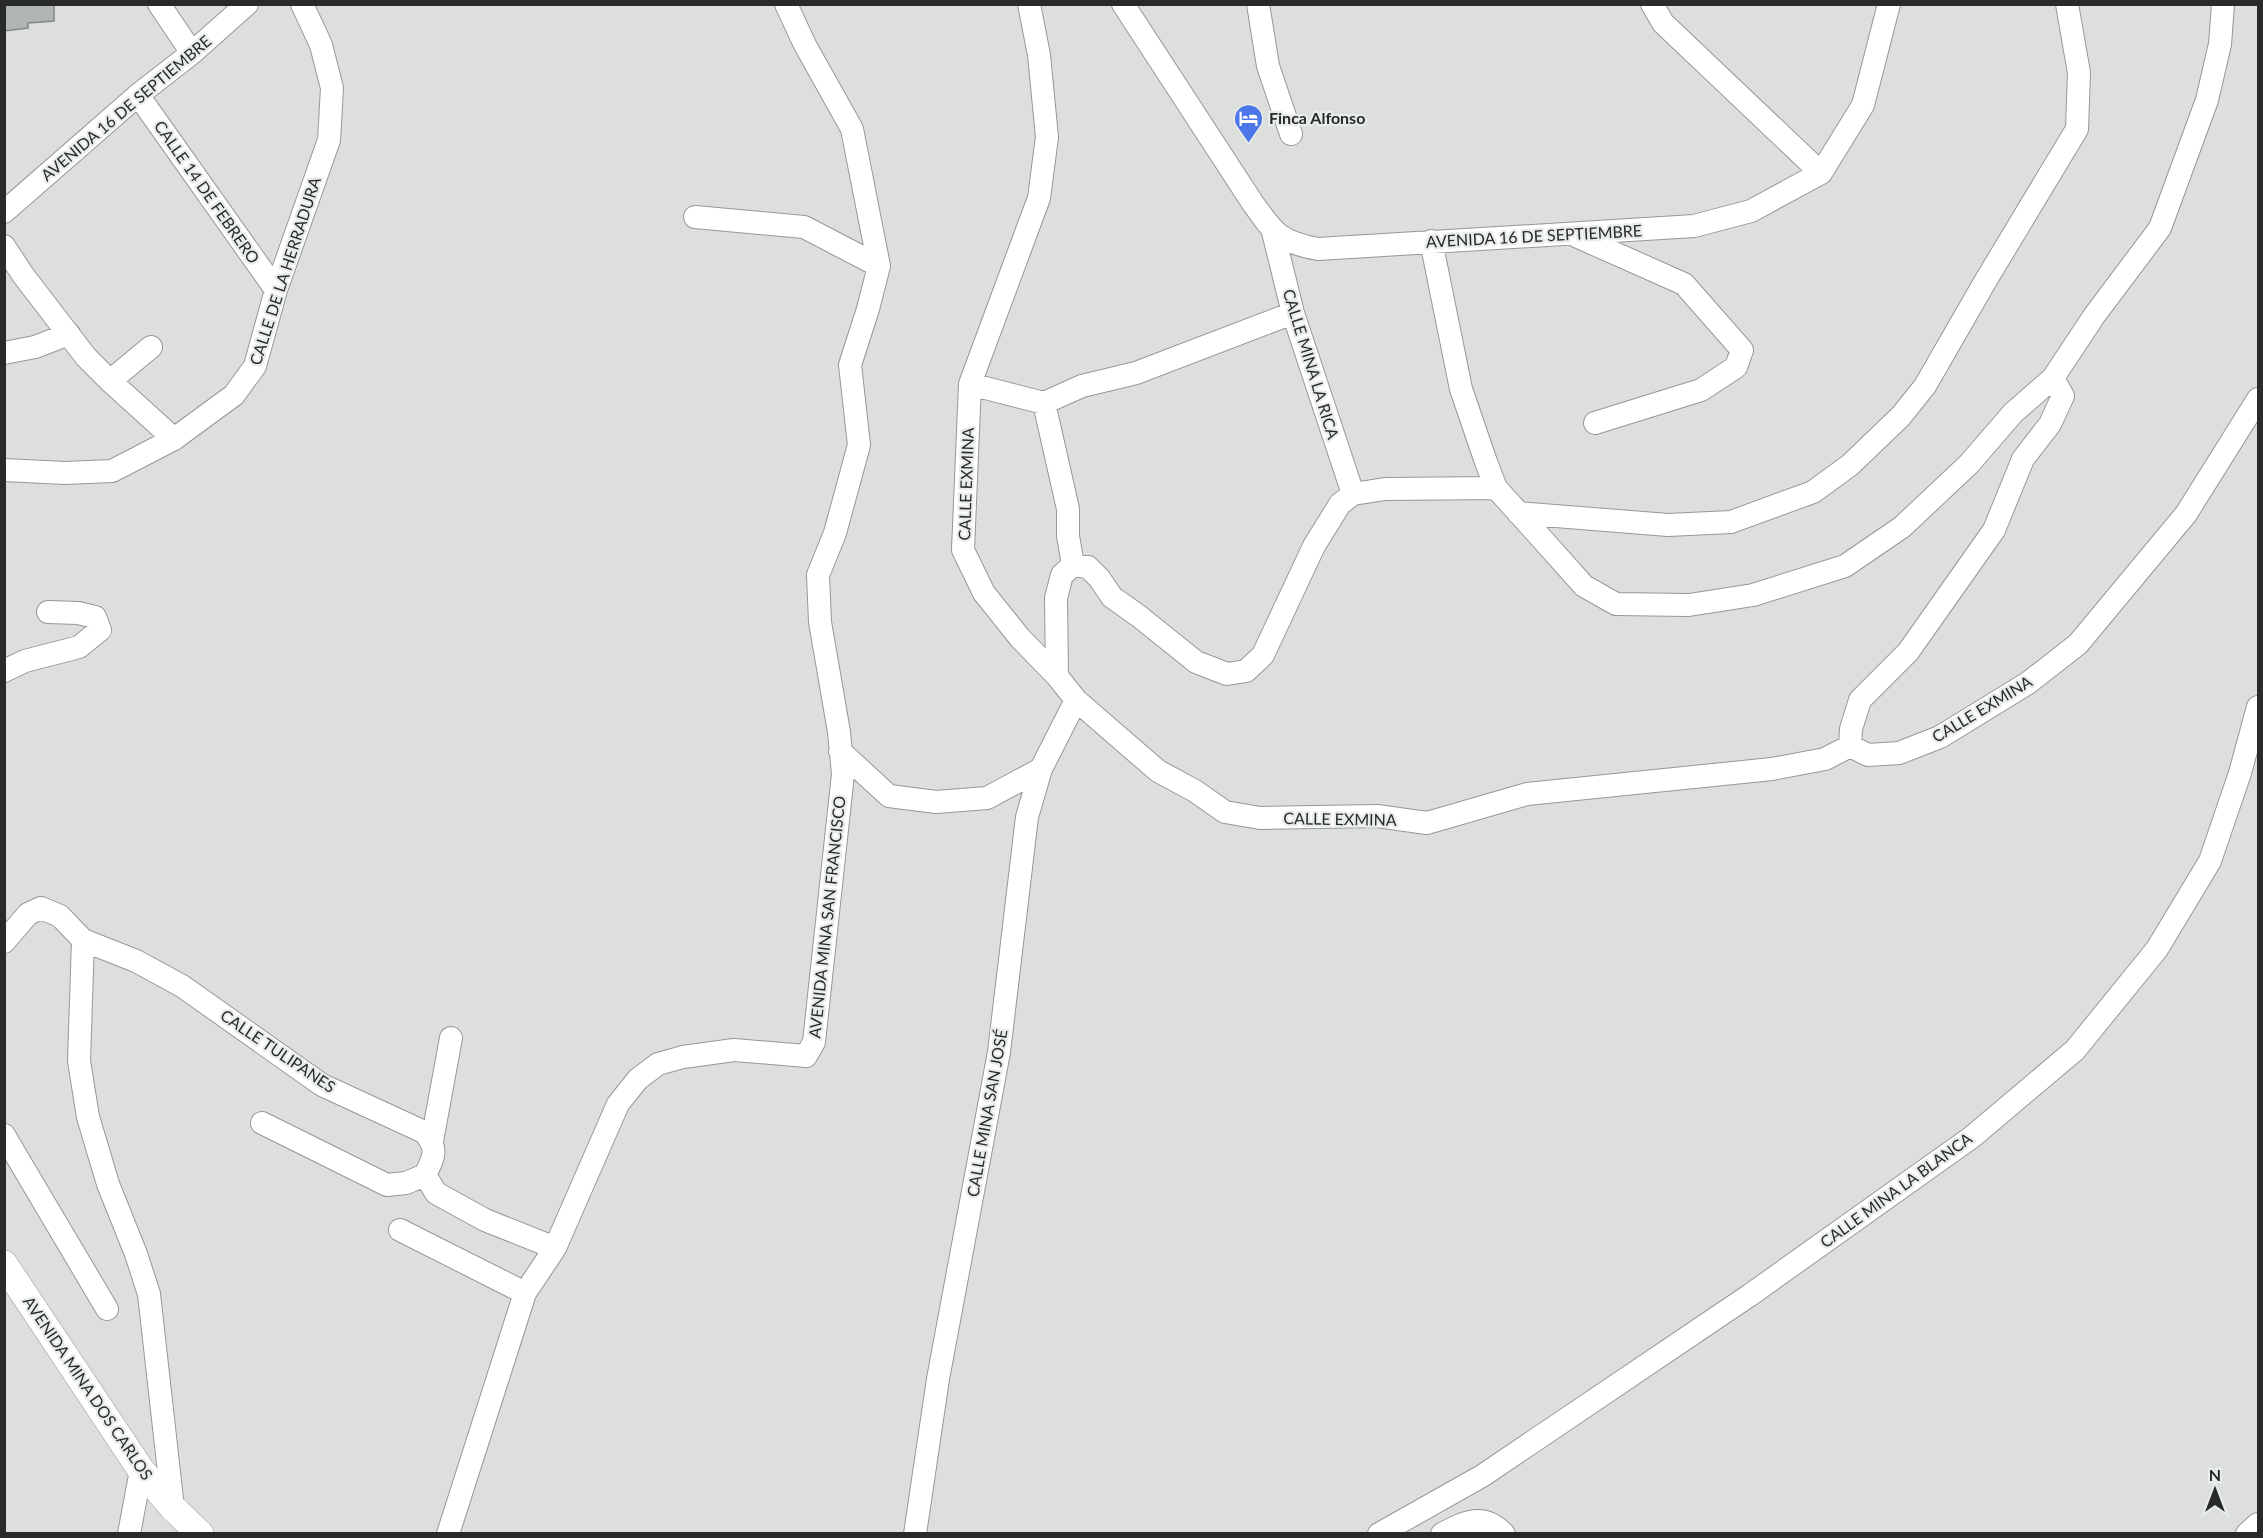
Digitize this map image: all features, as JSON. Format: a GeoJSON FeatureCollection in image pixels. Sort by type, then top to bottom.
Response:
{"type":"FeatureCollection","features":[{"type":"Feature","properties":{"kind":"street"},"geometry":{"type":"LineString","coordinates":[[159,4],[192,53]]}},
{"type":"Feature","properties":{"kind":"street","name":"AVENIDA 16 DE SEPTIEMBRE"},"geometry":{"type":"LineString","coordinates":[[4,212],[247,4]]}},
{"type":"Feature","properties":{"kind":"street","name":"CALLE DE LA HERRADURA"},"geometry":{"type":"LineString","coordinates":[[4,470],[65,473],[112,471],[174,439],[234,395],[255,366],[276,290],[329,140],[332,88],[321,45],[302,4]]}},
{"type":"Feature","properties":{"kind":"street"},"geometry":{"type":"LineString","coordinates":[[786,4],[805,45],[852,129],[879,266]]}},
{"type":"Feature","properties":{"kind":"street","name":"CALLE EXMINA"},"geometry":{"type":"LineString","coordinates":[[1029,4],[1039,55],[1047,137],[1039,198],[970,384],[963,550],[984,593],[1020,638],[1057,676],[1076,700],[1158,771],[1195,791],[1225,812],[1260,818],[1377,816],[1427,823],[1527,794],[1772,769],[1825,759],[1850,746],[1868,755],[1899,753],[1940,737],[2028,683],[2078,645],[2186,514],[2259,399]]}},
{"type":"Feature","properties":{"kind":"street"},"geometry":{"type":"LineString","coordinates":[[1123,4],[1273,232]]}},
{"type":"Feature","properties":{"kind":"street"},"geometry":{"type":"LineString","coordinates":[[1258,4],[1268,66],[1291,134]]}},
{"type":"Feature","properties":{"kind":"street"},"geometry":{"type":"LineString","coordinates":[[1652,4],[1663,23],[1821,173],[1863,105],[1888,4]]}},
{"type":"Feature","properties":{"kind":"street"},"geometry":{"type":"LineString","coordinates":[[1518,513],[1668,525],[1731,522],[1813,492],[1850,465],[1901,416],[1925,386],[2077,129],[2079,73],[2067,4]]}},
{"type":"Feature","properties":{"kind":"street"},"geometry":{"type":"LineString","coordinates":[[1431,241],[1461,389],[1496,488],[1584,586],[1617,604],[1689,605],[1753,595],[1845,566],[1902,527],[1969,464],[2013,413],[2053,378],[2094,316],[2160,228],[2207,100],[2220,44],[2223,4]]}},
{"type":"Feature","properties":{"kind":"street","name":"CALLE 14 DE FEBRERO"},"geometry":{"type":"LineString","coordinates":[[138,95],[276,290]]}},
{"type":"Feature","properties":{"kind":"street","name":"AVENIDA 16 DE SEPTIEMBRE"},"geometry":{"type":"LineString","coordinates":[[1273,232],[1295,244],[1318,249],[1694,226],[1751,211],[1821,173]]}},
{"type":"Feature","properties":{"kind":"street"},"geometry":{"type":"LineString","coordinates":[[695,217],[804,227],[879,266]]}},
{"type":"Feature","properties":{"kind":"street","name":"CALLE MINA LA RICA"},"geometry":{"type":"LineString","coordinates":[[1273,232],[1293,313],[1353,494]]}},
{"type":"Feature","properties":{"kind":"street"},"geometry":{"type":"LineString","coordinates":[[1572,233],[1684,284],[1742,350],[1736,367],[1701,390],[1595,423]]}},
{"type":"Feature","properties":{"kind":"street"},"geometry":{"type":"LineString","coordinates":[[4,246],[23,275],[86,357],[174,439]]}},
{"type":"Feature","properties":{"kind":"street","name":"AVENIDA MINA SAN FRANCISCO"},"geometry":{"type":"LineString","coordinates":[[448,1533],[525,1293],[555,1248],[618,1104],[638,1079],[658,1064],[683,1057],[734,1050],[806,1056],[814,1042],[843,774],[839,732],[820,622],[818,575],[835,533],[858,445],[850,365],[879,266]]}},
{"type":"Feature","properties":{"kind":"street"},"geometry":{"type":"LineString","coordinates":[[970,384],[1044,403],[1082,386],[1136,374],[1293,313]]}},
{"type":"Feature","properties":{"kind":"street"},"geometry":{"type":"LineString","coordinates":[[4,353],[35,347],[69,334]]}},
{"type":"Feature","properties":{"kind":"street"},"geometry":{"type":"LineString","coordinates":[[110,381],[151,347]]}},
{"type":"Feature","properties":{"kind":"street"},"geometry":{"type":"LineString","coordinates":[[1850,746],[1851,729],[1860,700],[1908,652],[1994,530],[2023,459],[2050,424],[2062,396],[2053,378]]}},
{"type":"Feature","properties":{"kind":"street"},"geometry":{"type":"LineString","coordinates":[[1044,403],[1068,509],[1068,536],[1072,565]]}},
{"type":"Feature","properties":{"kind":"street"},"geometry":{"type":"LineString","coordinates":[[1072,565],[1088,567],[1112,597],[1196,662],[1227,674],[1246,671],[1263,655],[1314,546],[1340,504],[1353,494],[1385,489],[1496,488]]}},
{"type":"Feature","properties":{"kind":"street"},"geometry":{"type":"LineString","coordinates":[[1057,676],[1056,598],[1062,575],[1072,565]]}},
{"type":"Feature","properties":{"kind":"street"},"geometry":{"type":"LineString","coordinates":[[4,671],[25,661],[79,647],[100,630],[94,617],[78,613],[48,612]]}},
{"type":"Feature","properties":{"kind":"street","name":"CALLE MINA SAN JOSÉ"},"geometry":{"type":"LineString","coordinates":[[915,1533],[938,1379],[999,1052],[1027,817],[1041,769],[1076,700]]}},
{"type":"Feature","properties":{"kind":"street","name":"CALLE MINA LA BLANCA"},"geometry":{"type":"LineString","coordinates":[[1379,1533],[1482,1476],[1750,1295],[1972,1137],[2075,1050],[2157,949],[2210,861],[2240,773],[2259,707]]}},
{"type":"Feature","properties":{"kind":"street"},"geometry":{"type":"LineString","coordinates":[[840,751],[889,796],[936,802],[987,798],[1041,769]]}},
{"type":"Feature","properties":{"kind":"street"},"geometry":{"type":"LineString","coordinates":[[4,942],[28,914],[41,908],[60,916],[83,940],[79,1061],[88,1117],[108,1184],[149,1294],[173,1508]]}},
{"type":"Feature","properties":{"kind":"street","name":"CALLE TULIPANES"},"geometry":{"type":"LineString","coordinates":[[83,940],[136,961],[182,986],[322,1085],[424,1132],[432,1141]]}},
{"type":"Feature","properties":{"kind":"street"},"geometry":{"type":"LineString","coordinates":[[262,1123],[387,1185],[406,1183],[425,1175],[434,1155],[432,1141],[451,1038]]}},
{"type":"Feature","properties":{"kind":"street"},"geometry":{"type":"LineString","coordinates":[[4,1135],[107,1309]]}},
{"type":"Feature","properties":{"kind":"street"},"geometry":{"type":"LineString","coordinates":[[425,1175],[435,1193],[486,1220],[555,1248]]}},
{"type":"Feature","properties":{"kind":"street"},"geometry":{"type":"LineString","coordinates":[[400,1230],[525,1293]]}},
{"type":"Feature","properties":{"kind":"street","name":"AVENIDA MINA DOS CARLOS"},"geometry":{"type":"LineString","coordinates":[[4,1264],[141,1470],[173,1508],[200,1533]]}},
{"type":"Feature","properties":{"kind":"street"},"geometry":{"type":"LineString","coordinates":[[129,1533],[141,1470]]}},
{"type":"Feature","properties":{"kind":"street"},"geometry":{"type":"LineString","coordinates":[[1442,1533],[1460,1524],[1480,1520],[1497,1526],[1504,1533]]}},
{"type":"Feature","properties":{"kind":"street"},"geometry":{"type":"LineString","coordinates":[[2247,1533],[2259,1524]]}},
{"type":"Feature","properties":{"kind":"building"},"geometry":{"type":"Polygon","coordinates":[[[4,4],[54,4],[54,21],[28,23],[28,28],[4,31],[4,4]]]}},
{"type":"Feature","properties":{"kind":"place","name":"Finca Alfonso"},"geometry":{"type":"Point","coordinates":[1248,144]}}]}
